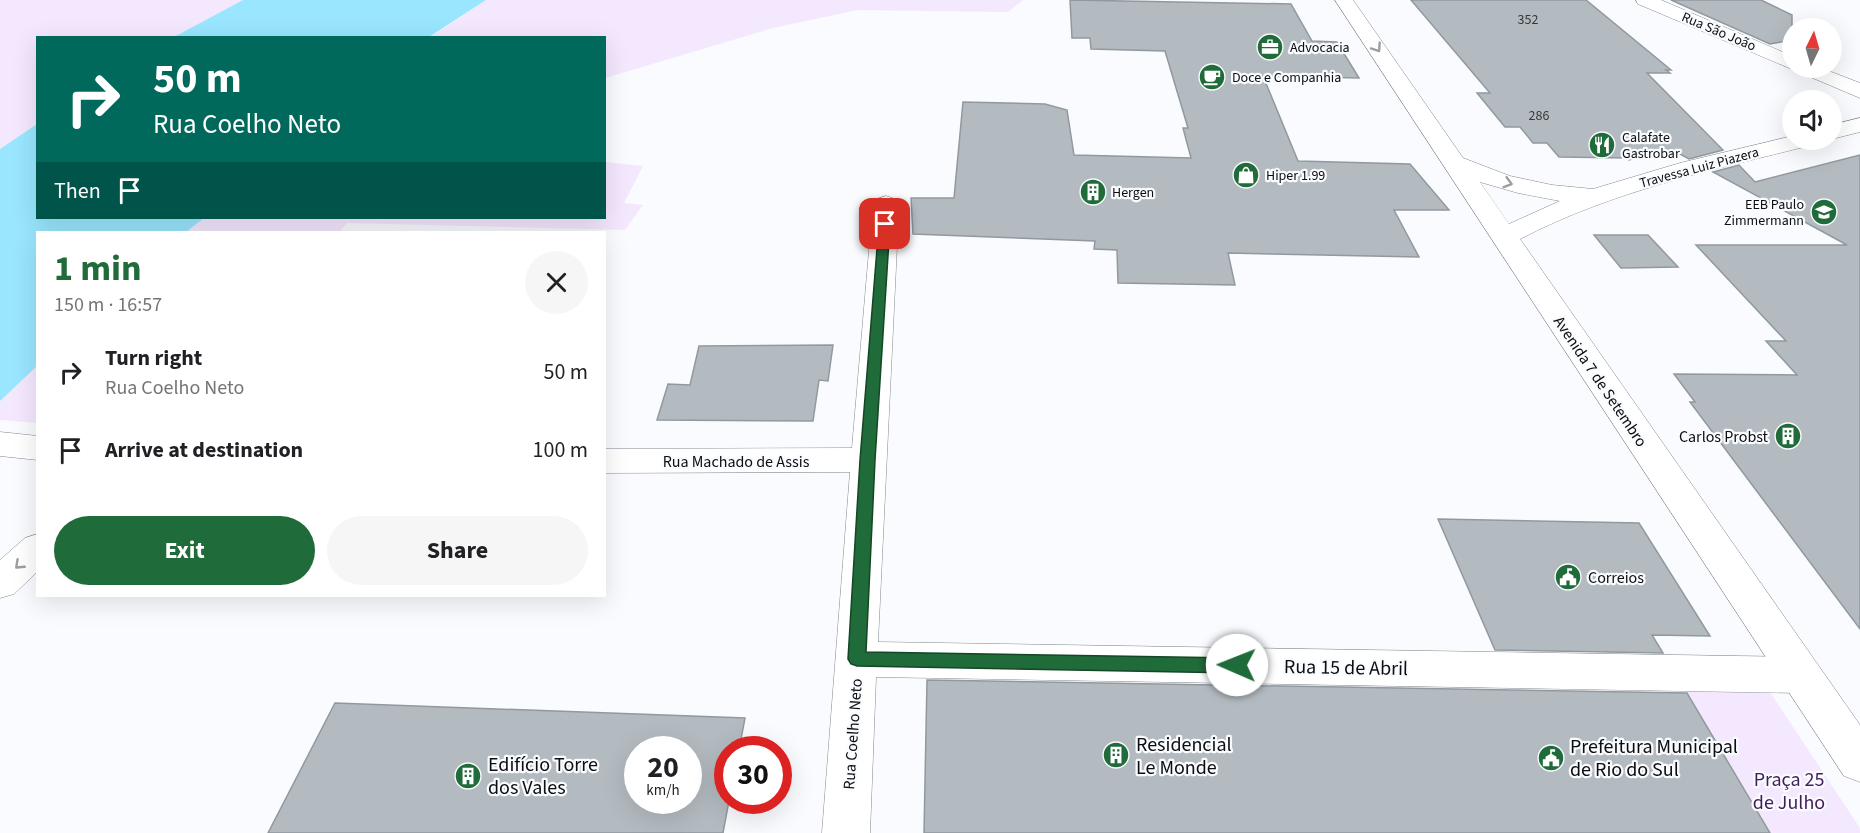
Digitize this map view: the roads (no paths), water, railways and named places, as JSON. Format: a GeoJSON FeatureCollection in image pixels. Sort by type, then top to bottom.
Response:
{"type":"FeatureCollection","features":[{"type":"Feature","properties":{"kind":"street","name":"Avenida 7 de Setembro"},"geometry":{"type":"LineString","coordinates":[[1344,0],[1860,761]]}},
{"type":"Feature","properties":{"kind":"street","name":"Rua São João"},"geometry":{"type":"LineString","coordinates":[[1645,0],[1782,59]]}},
{"type":"Feature","properties":{"kind":"street"},"geometry":{"type":"LineString","coordinates":[[1828,78],[1860,91]]}},
{"type":"Feature","properties":{"kind":"street"},"geometry":{"type":"LineString","coordinates":[[1842,130],[1860,125]]}},
{"type":"Feature","properties":{"kind":"street","name":"Travessa Luiz Piazera"},"geometry":{"type":"LineString","coordinates":[[1504,237],[1532,221],[1595,195],[1782,146]]}},
{"type":"Feature","properties":{"kind":"street","name":"Travessa Luiz Piazera"},"geometry":{"type":"LineString","coordinates":[[1453,162],[1508,184],[1548,192],[1595,195]]}},
{"type":"Feature","properties":{"kind":"street","name":"Rua Coelho Neto"},"geometry":{"type":"LineString","coordinates":[[846,833],[867,460],[886,204]]}},
{"type":"Feature","properties":{"kind":"street"},"geometry":{"type":"LineString","coordinates":[[0,444],[36,447]]}},
{"type":"Feature","properties":{"kind":"street","name":"Rua Machado de Assis"},"geometry":{"type":"LineString","coordinates":[[606,461],[867,460]]}},
{"type":"Feature","properties":{"kind":"street"},"geometry":{"type":"LineString","coordinates":[[0,583],[36,550]]}},
{"type":"Feature","properties":{"kind":"street","name":"Rua 15 de Abril"},"geometry":{"type":"LineString","coordinates":[[857,659],[1800,675]]}},
{"type":"Feature","properties":{"kind":"water"},"geometry":{"type":"Polygon","coordinates":[[[243,0],[486,0],[431,36],[176,36],[243,0]]]}},
{"type":"Feature","properties":{"kind":"water"},"geometry":{"type":"Polygon","coordinates":[[[36,125],[36,219],[203,219],[187,231],[36,231],[36,367],[0,401],[0,149],[36,125]]]}},
{"type":"Feature","properties":{"kind":"place","name":"Advocacia"},"geometry":{"type":"Point","coordinates":[1270,47]}},
{"type":"Feature","properties":{"kind":"place","name":"Doce e Companhia"},"geometry":{"type":"Point","coordinates":[1212,77]}},
{"type":"Feature","properties":{"kind":"place","name":"Calafate Gastrobar"},"geometry":{"type":"Point","coordinates":[1602,145]}},
{"type":"Feature","properties":{"kind":"place","name":"Hiper 1.99"},"geometry":{"type":"Point","coordinates":[1246,175]}},
{"type":"Feature","properties":{"kind":"place","name":"Hergen"},"geometry":{"type":"Point","coordinates":[1093,192]}},
{"type":"Feature","properties":{"kind":"place","name":"EEB Paulo Zimmermann"},"geometry":{"type":"Point","coordinates":[1824,212]}},
{"type":"Feature","properties":{"kind":"place","name":"Carlos Probst"},"geometry":{"type":"Point","coordinates":[1788,436]}},
{"type":"Feature","properties":{"kind":"place","name":"Correios"},"geometry":{"type":"Point","coordinates":[1568,577]}},
{"type":"Feature","properties":{"kind":"place","name":"Residencial Le Monde"},"geometry":{"type":"Point","coordinates":[1116,755]}},
{"type":"Feature","properties":{"kind":"place","name":"Prefeitura Municipal de Rio do Sul"},"geometry":{"type":"Point","coordinates":[1551,758]}},
{"type":"Feature","properties":{"kind":"place","name":"Edifício Torre dos Vales"},"geometry":{"type":"Point","coordinates":[468,776]}},
{"type":"Feature","properties":{"kind":"park label","name":"Praça 25 de Julho"},"geometry":{"type":"Point","coordinates":[1789,790]}}]}
